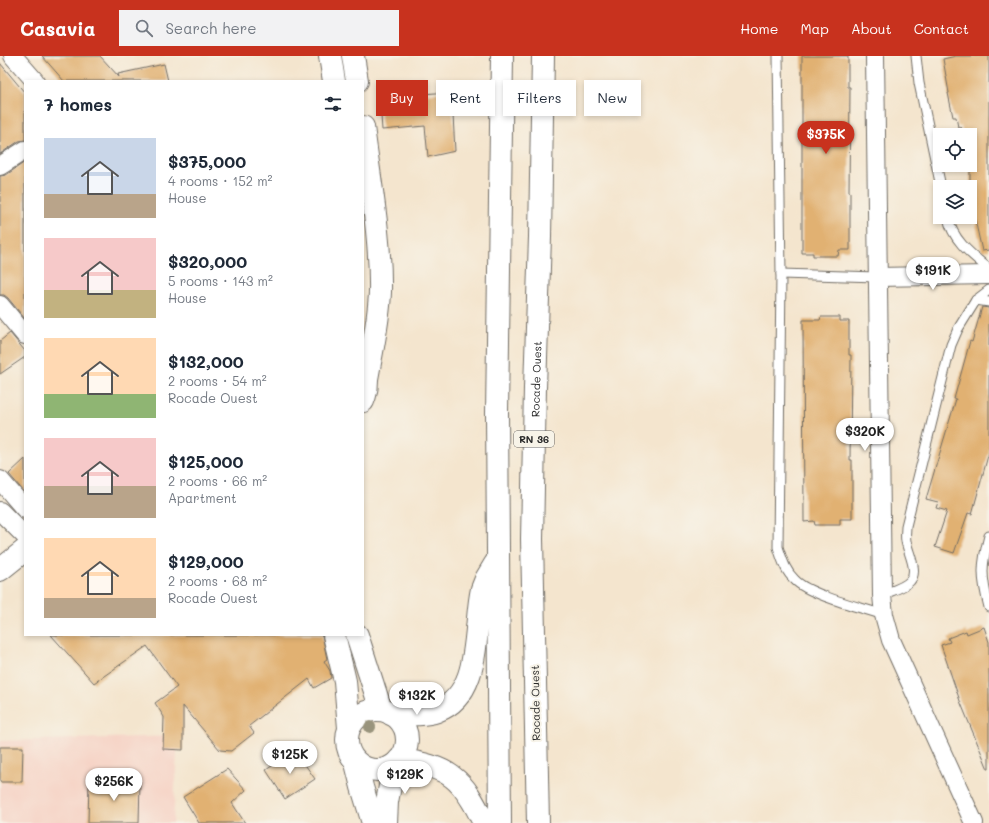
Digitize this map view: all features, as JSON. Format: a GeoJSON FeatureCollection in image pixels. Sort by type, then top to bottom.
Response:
{"type":"FeatureCollection","features":[{"type":"Feature","properties":{"kind":"main road"},"geometry":{"type":"LineString","coordinates":[[330,56],[334,80]]}},
{"type":"Feature","properties":{"kind":"main road"},"geometry":{"type":"LineString","coordinates":[[353,56],[357,80]]}},
{"type":"Feature","properties":{"kind":"main road"},"geometry":{"type":"LineString","coordinates":[[500,823],[497,413],[502,56]]}},
{"type":"Feature","properties":{"kind":"main road","name":"Rocade Ouest"},"geometry":{"type":"LineString","coordinates":[[538,823],[532,539],[543,56]]}},
{"type":"Feature","properties":{"kind":"main road"},"geometry":{"type":"LineString","coordinates":[[364,134],[377,230],[380,291],[378,312],[365,372],[366,394],[364,399]]}},
{"type":"Feature","properties":{"kind":"main road"},"geometry":{"type":"LineString","coordinates":[[0,570],[24,551]]}},
{"type":"Feature","properties":{"kind":"main road"},"geometry":{"type":"LineString","coordinates":[[373,823],[356,763],[347,747],[346,737],[349,728],[354,720],[371,710],[423,714],[436,711],[449,705],[459,696],[471,671],[482,589],[486,579],[497,562]]}},
{"type":"Feature","properties":{"kind":"main road"},"geometry":{"type":"LineString","coordinates":[[334,636],[345,681],[349,728]]}},
{"type":"Feature","properties":{"kind":"main road"},"geometry":{"type":"LineString","coordinates":[[356,763],[371,770],[386,768],[396,762],[404,753],[406,744],[406,735],[401,723],[386,712],[357,636]]}},
{"type":"Feature","properties":{"kind":"main road"},"geometry":{"type":"LineString","coordinates":[[386,823],[388,796],[396,762]]}},
{"type":"Feature","properties":{"kind":"main road"},"geometry":{"type":"LineString","coordinates":[[396,762],[432,766],[446,772],[459,782],[469,793],[484,823]]}},
{"type":"Feature","properties":{"kind":"street"},"geometry":{"type":"LineString","coordinates":[[13,56],[34,80]]}},
{"type":"Feature","properties":{"kind":"street"},"geometry":{"type":"LineString","coordinates":[[875,56],[882,595],[884,615],[891,640],[974,823]]}},
{"type":"Feature","properties":{"kind":"street"},"geometry":{"type":"LineString","coordinates":[[0,166],[24,151]]}},
{"type":"Feature","properties":{"kind":"street"},"geometry":{"type":"LineString","coordinates":[[877,277],[987,267]]}},
{"type":"Feature","properties":{"kind":"street"},"geometry":{"type":"LineString","coordinates":[[0,305],[24,334]]}},
{"type":"Feature","properties":{"kind":"street"},"geometry":{"type":"LineString","coordinates":[[0,480],[24,508]]}},
{"type":"Feature","properties":{"kind":"street"},"geometry":{"type":"LineString","coordinates":[[0,511],[24,535]]}},
{"type":"Feature","properties":{"kind":"lane"},"geometry":{"type":"LineString","coordinates":[[778,56],[782,274],[778,547],[784,565],[795,580],[811,591],[884,615]]}},
{"type":"Feature","properties":{"kind":"lane"},"geometry":{"type":"LineString","coordinates":[[916,56],[919,83],[940,180]]}},
{"type":"Feature","properties":{"kind":"lane"},"geometry":{"type":"LineString","coordinates":[[949,224],[959,242],[987,267]]}},
{"type":"Feature","properties":{"kind":"lane"},"geometry":{"type":"LineString","coordinates":[[782,274],[877,277]]}},
{"type":"Feature","properties":{"kind":"lane"},"geometry":{"type":"LineString","coordinates":[[882,595],[910,581],[913,574],[913,567],[906,543],[906,526],[952,345],[961,324],[976,300],[989,290]]}},
{"type":"Feature","properties":{"kind":"lane"},"geometry":{"type":"LineString","coordinates":[[976,300],[989,302]]}},
{"type":"Feature","properties":{"kind":"lane"},"geometry":{"type":"LineString","coordinates":[[989,536],[983,559],[983,584],[989,608]]}},
{"type":"Feature","properties":{"kind":"shaded area"},"geometry":{"type":"Polygon","coordinates":[[[178,736],[173,823],[0,823],[0,741],[178,736]]]}},
{"type":"Feature","properties":{"kind":"building"},"geometry":{"type":"Polygon","coordinates":[[[42,56],[100,56],[119,77],[118,74],[164,64],[168,80],[63,80],[42,56]]]}},
{"type":"Feature","properties":{"kind":"building"},"geometry":{"type":"Polygon","coordinates":[[[802,56],[848,56],[848,87],[850,87],[850,250],[839,250],[838,256],[813,256],[813,253],[802,253],[802,56]]]}},
{"type":"Feature","properties":{"kind":"building"},"geometry":{"type":"Polygon","coordinates":[[[956,56],[989,56],[989,250],[982,251],[976,224],[977,180],[970,180],[970,172],[977,172],[977,128],[958,127],[956,117],[953,117],[943,59],[956,56]]]}},
{"type":"Feature","properties":{"kind":"building"},"geometry":{"type":"Polygon","coordinates":[[[0,63],[24,92],[24,140],[19,141],[0,154],[0,63]]]}},
{"type":"Feature","properties":{"kind":"building"},"geometry":{"type":"Polygon","coordinates":[[[436,93],[436,116],[453,116],[455,151],[428,157],[425,126],[382,130],[381,116],[428,116],[428,94],[436,93]]]}},
{"type":"Feature","properties":{"kind":"building"},"geometry":{"type":"Polygon","coordinates":[[[24,163],[24,318],[8,298],[4,295],[0,295],[0,176],[6,175],[24,163]]]}},
{"type":"Feature","properties":{"kind":"building"},"geometry":{"type":"Polygon","coordinates":[[[982,307],[989,308],[989,452],[972,514],[968,513],[954,553],[935,547],[947,511],[936,508],[938,502],[926,499],[956,399],[954,399],[970,341],[972,342],[982,307]]]}},
{"type":"Feature","properties":{"kind":"building"},"geometry":{"type":"Polygon","coordinates":[[[821,317],[840,317],[840,321],[849,321],[849,355],[851,355],[850,460],[852,460],[852,519],[840,519],[840,525],[815,525],[814,521],[804,522],[803,320],[820,320],[821,317]]]}},
{"type":"Feature","properties":{"kind":"building"},"geometry":{"type":"Polygon","coordinates":[[[10,333],[24,350],[24,358],[0,374],[0,341],[10,333]]]}},
{"type":"Feature","properties":{"kind":"building"},"geometry":{"type":"Polygon","coordinates":[[[24,460],[24,492],[9,474],[24,460]]]}},
{"type":"Feature","properties":{"kind":"building"},"geometry":{"type":"Polygon","coordinates":[[[984,627],[989,642],[989,769],[960,701],[941,645],[950,642],[948,638],[966,631],[967,634],[984,627]]]}},
{"type":"Feature","properties":{"kind":"building"},"geometry":{"type":"Polygon","coordinates":[[[52,636],[322,636],[327,659],[324,661],[330,671],[331,678],[314,688],[309,679],[249,726],[254,733],[231,751],[220,750],[183,706],[183,750],[163,749],[164,717],[155,703],[177,687],[147,646],[94,683],[52,636]]]}},
{"type":"Feature","properties":{"kind":"building"},"geometry":{"type":"Polygon","coordinates":[[[0,747],[23,747],[22,782],[0,782],[0,747]]]}},
{"type":"Feature","properties":{"kind":"building"},"geometry":{"type":"Polygon","coordinates":[[[295,750],[315,779],[285,799],[266,770],[295,750]]]}},
{"type":"Feature","properties":{"kind":"building"},"geometry":{"type":"Polygon","coordinates":[[[227,769],[246,790],[232,803],[245,823],[199,823],[183,797],[227,769]]]}},
{"type":"Feature","properties":{"kind":"building"},"geometry":{"type":"Polygon","coordinates":[[[89,780],[140,781],[139,823],[88,823],[89,780]]]}}]}
